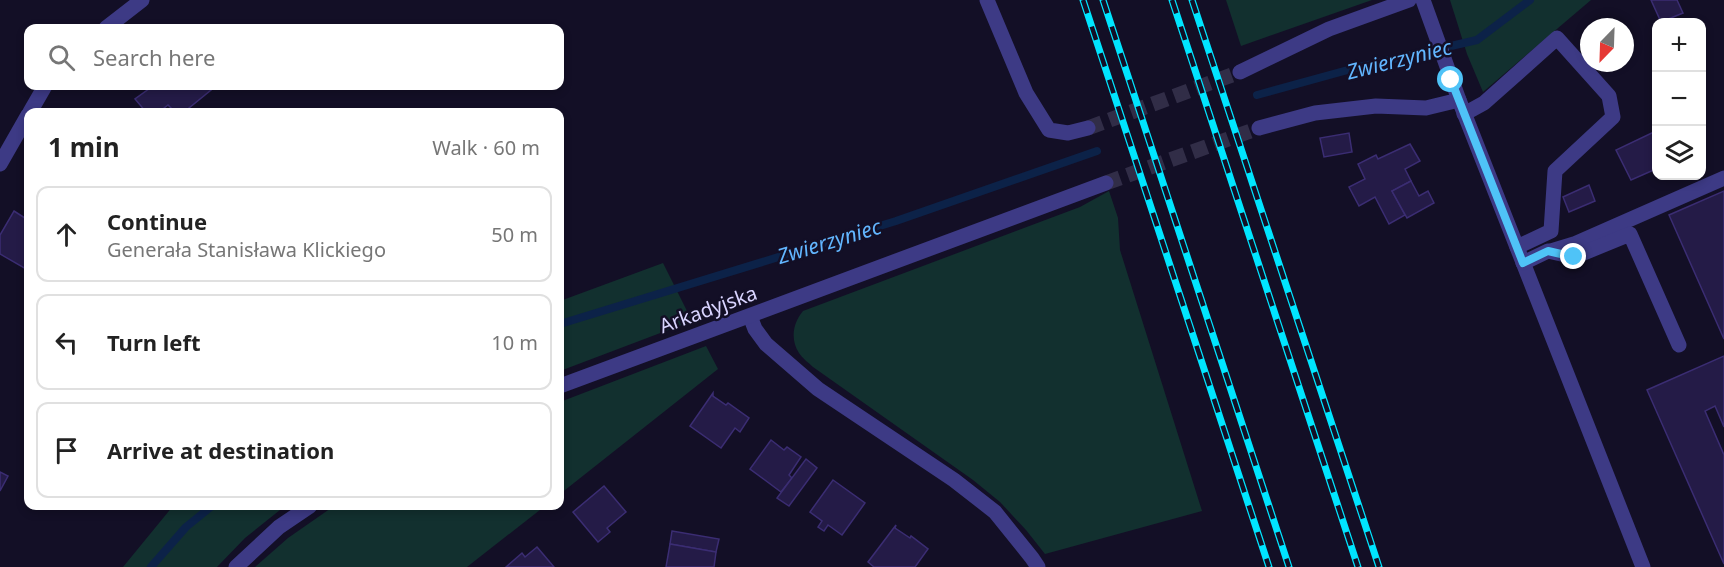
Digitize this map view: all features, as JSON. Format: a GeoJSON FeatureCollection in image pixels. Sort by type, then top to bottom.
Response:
{"type":"FeatureCollection","features":[{"type":"Feature","properties":{"kind":"street"},"geometry":{"type":"LineString","coordinates":[[111,24],[142,0]]}},
{"type":"Feature","properties":{"kind":"street"},"geometry":{"type":"LineString","coordinates":[[987,0],[1026,93],[1049,130],[1068,133],[1088,128]]}},
{"type":"Feature","properties":{"kind":"street"},"geometry":{"type":"LineString","coordinates":[[1240,72],[1329,29],[1409,0]]}},
{"type":"Feature","properties":{"kind":"street"},"geometry":{"type":"LineString","coordinates":[[1425,5],[1451,80],[1643,567]]}},
{"type":"Feature","properties":{"kind":"street"},"geometry":{"type":"LineString","coordinates":[[1259,128],[1315,113],[1376,106],[1426,108],[1462,107],[1484,103],[1557,38],[1609,96],[1613,117],[1555,171],[1551,231],[1517,247]]}},
{"type":"Feature","properties":{"kind":"street"},"geometry":{"type":"LineString","coordinates":[[32,108],[43,90]]}},
{"type":"Feature","properties":{"kind":"street"},"geometry":{"type":"LineString","coordinates":[[0,164],[24,123]]}},
{"type":"Feature","properties":{"kind":"street"},"geometry":{"type":"LineString","coordinates":[[1523,263],[1548,251],[1574,244],[1724,178]]}},
{"type":"Feature","properties":{"kind":"street","name":"Arkadyjska"},"geometry":{"type":"LineString","coordinates":[[564,385],[1106,183]]}},
{"type":"Feature","properties":{"kind":"street"},"geometry":{"type":"LineString","coordinates":[[1548,251],[1574,257],[1630,234],[1679,345]]}},
{"type":"Feature","properties":{"kind":"street"},"geometry":{"type":"LineString","coordinates":[[750,316],[755,329],[766,344],[818,389],[954,480],[995,512],[1038,567]]}},
{"type":"Feature","properties":{"kind":"street"},"geometry":{"type":"LineString","coordinates":[[236,567],[279,527],[304,510]]}},
{"type":"Feature","properties":{"kind":"green space"},"geometry":{"type":"Polygon","coordinates":[[[1226,0],[1372,0],[1241,46],[1226,0]]]}},
{"type":"Feature","properties":{"kind":"green space"},"geometry":{"type":"Polygon","coordinates":[[[1450,0],[1591,0],[1483,92],[1467,54],[1450,0]]]}},
{"type":"Feature","properties":{"kind":"green space"},"geometry":{"type":"Polygon","coordinates":[[[1109,191],[1118,218],[1120,250],[1202,511],[1045,554],[1000,502],[973,480],[813,367],[796,348],[794,331],[803,311],[1080,207],[1109,191]]]}},
{"type":"Feature","properties":{"kind":"green space"},"geometry":{"type":"Polygon","coordinates":[[[663,263],[692,321],[564,369],[564,300],[663,263]]]}},
{"type":"Feature","properties":{"kind":"green space"},"geometry":{"type":"Polygon","coordinates":[[[706,346],[718,369],[564,491],[564,400],[706,346]]]}},
{"type":"Feature","properties":{"kind":"green space"},"geometry":{"type":"Polygon","coordinates":[[[170,510],[280,510],[245,538],[217,567],[123,567],[170,510]]]}},
{"type":"Feature","properties":{"kind":"green space"},"geometry":{"type":"Polygon","coordinates":[[[328,510],[540,510],[467,567],[255,567],[288,538],[328,510]]]}},
{"type":"Feature","properties":{"kind":"building"},"geometry":{"type":"Polygon","coordinates":[[[1651,0],[1677,0],[1683,13],[1671,18],[1659,18],[1651,0]]]}},
{"type":"Feature","properties":{"kind":"building"},"geometry":{"type":"Polygon","coordinates":[[[147,90],[211,90],[189,108],[171,108],[168,105],[164,108],[143,108],[135,99],[147,90]]]}},
{"type":"Feature","properties":{"kind":"building"},"geometry":{"type":"Polygon","coordinates":[[[1349,133],[1352,152],[1324,157],[1320,138],[1349,133]]]}},
{"type":"Feature","properties":{"kind":"building"},"geometry":{"type":"Polygon","coordinates":[[[1652,133],[1652,171],[1631,180],[1616,150],[1652,133]]]}},
{"type":"Feature","properties":{"kind":"building"},"geometry":{"type":"Polygon","coordinates":[[[1410,144],[1420,161],[1405,169],[1411,181],[1392,191],[1405,215],[1389,224],[1375,197],[1359,206],[1349,187],[1365,179],[1358,164],[1376,155],[1378,159],[1410,144]]]}},
{"type":"Feature","properties":{"kind":"building"},"geometry":{"type":"Polygon","coordinates":[[[1411,181],[1419,196],[1428,191],[1434,203],[1407,218],[1392,191],[1411,181]]]}},
{"type":"Feature","properties":{"kind":"building"},"geometry":{"type":"Polygon","coordinates":[[[1589,185],[1595,201],[1569,212],[1563,197],[1589,185]]]}},
{"type":"Feature","properties":{"kind":"building"},"geometry":{"type":"Polygon","coordinates":[[[1724,191],[1724,339],[1669,215],[1724,191]]]}},
{"type":"Feature","properties":{"kind":"building"},"geometry":{"type":"Polygon","coordinates":[[[14,211],[24,217],[24,268],[0,254],[0,235],[14,211]]]}},
{"type":"Feature","properties":{"kind":"building"},"geometry":{"type":"Polygon","coordinates":[[[1724,356],[1724,427],[1715,406],[1705,411],[1724,455],[1724,564],[1647,390],[1724,356]]]}},
{"type":"Feature","properties":{"kind":"building"},"geometry":{"type":"Polygon","coordinates":[[[713,393],[713,396],[726,405],[728,403],[749,418],[740,432],[735,428],[721,448],[690,426],[713,393]]]}},
{"type":"Feature","properties":{"kind":"building"},"geometry":{"type":"Polygon","coordinates":[[[771,440],[784,450],[787,447],[801,457],[789,475],[792,478],[781,492],[750,469],[771,440]]]}},
{"type":"Feature","properties":{"kind":"building"},"geometry":{"type":"Polygon","coordinates":[[[806,459],[817,468],[789,506],[777,498],[806,459]]]}},
{"type":"Feature","properties":{"kind":"building"},"geometry":{"type":"Polygon","coordinates":[[[0,472],[8,476],[0,491],[0,472]]]}},
{"type":"Feature","properties":{"kind":"building"},"geometry":{"type":"Polygon","coordinates":[[[833,480],[865,503],[842,535],[828,525],[824,531],[818,527],[822,521],[810,512],[833,480]]]}},
{"type":"Feature","properties":{"kind":"building"},"geometry":{"type":"Polygon","coordinates":[[[604,486],[626,512],[607,528],[610,532],[598,542],[573,512],[604,486]]]}},
{"type":"Feature","properties":{"kind":"building"},"geometry":{"type":"Polygon","coordinates":[[[896,525],[895,528],[910,538],[911,536],[928,549],[915,567],[874,567],[868,562],[896,525]]]}},
{"type":"Feature","properties":{"kind":"building"},"geometry":{"type":"Polygon","coordinates":[[[672,531],[719,539],[716,552],[670,544],[672,531]]]}},
{"type":"Feature","properties":{"kind":"building"},"geometry":{"type":"Polygon","coordinates":[[[670,544],[716,552],[714,567],[666,567],[670,544]]]}},
{"type":"Feature","properties":{"kind":"building"},"geometry":{"type":"Polygon","coordinates":[[[537,547],[554,567],[506,567],[522,553],[525,557],[537,547]]]}},
{"type":"Feature","properties":{"kind":"waterway","name":"Zwierzyniec"},"geometry":{"type":"LineString","coordinates":[[1257,95],[1355,68],[1477,40],[1530,0]]}},
{"type":"Feature","properties":{"kind":"waterway","name":"Zwierzyniec"},"geometry":{"type":"LineString","coordinates":[[564,323],[896,221],[1097,151]]}},
{"type":"Feature","properties":{"kind":"waterway","name":"Zwierzyniec"},"geometry":{"type":"LineString","coordinates":[[151,567],[186,527],[207,510]]}},
{"type":"Feature","properties":{"kind":"tunnel"},"geometry":{"type":"LineString","coordinates":[[1088,128],[1240,72]]}},
{"type":"Feature","properties":{"kind":"tunnel"},"geometry":{"type":"LineString","coordinates":[[1106,183],[1259,128]]}},
{"type":"Feature","properties":{"kind":"railway"},"geometry":{"type":"LineString","coordinates":[[1083,0],[1269,567]]}},
{"type":"Feature","properties":{"kind":"railway"},"geometry":{"type":"LineString","coordinates":[[1103,0],[1289,567]]}},
{"type":"Feature","properties":{"kind":"railway"},"geometry":{"type":"LineString","coordinates":[[1172,0],[1358,567]]}},
{"type":"Feature","properties":{"kind":"railway"},"geometry":{"type":"LineString","coordinates":[[1192,0],[1379,567]]}},
{"type":"Feature","properties":{"kind":"route"},"geometry":{"type":"LineString","coordinates":[[1451,80],[1523,263],[1548,251],[1574,257]]}}]}
